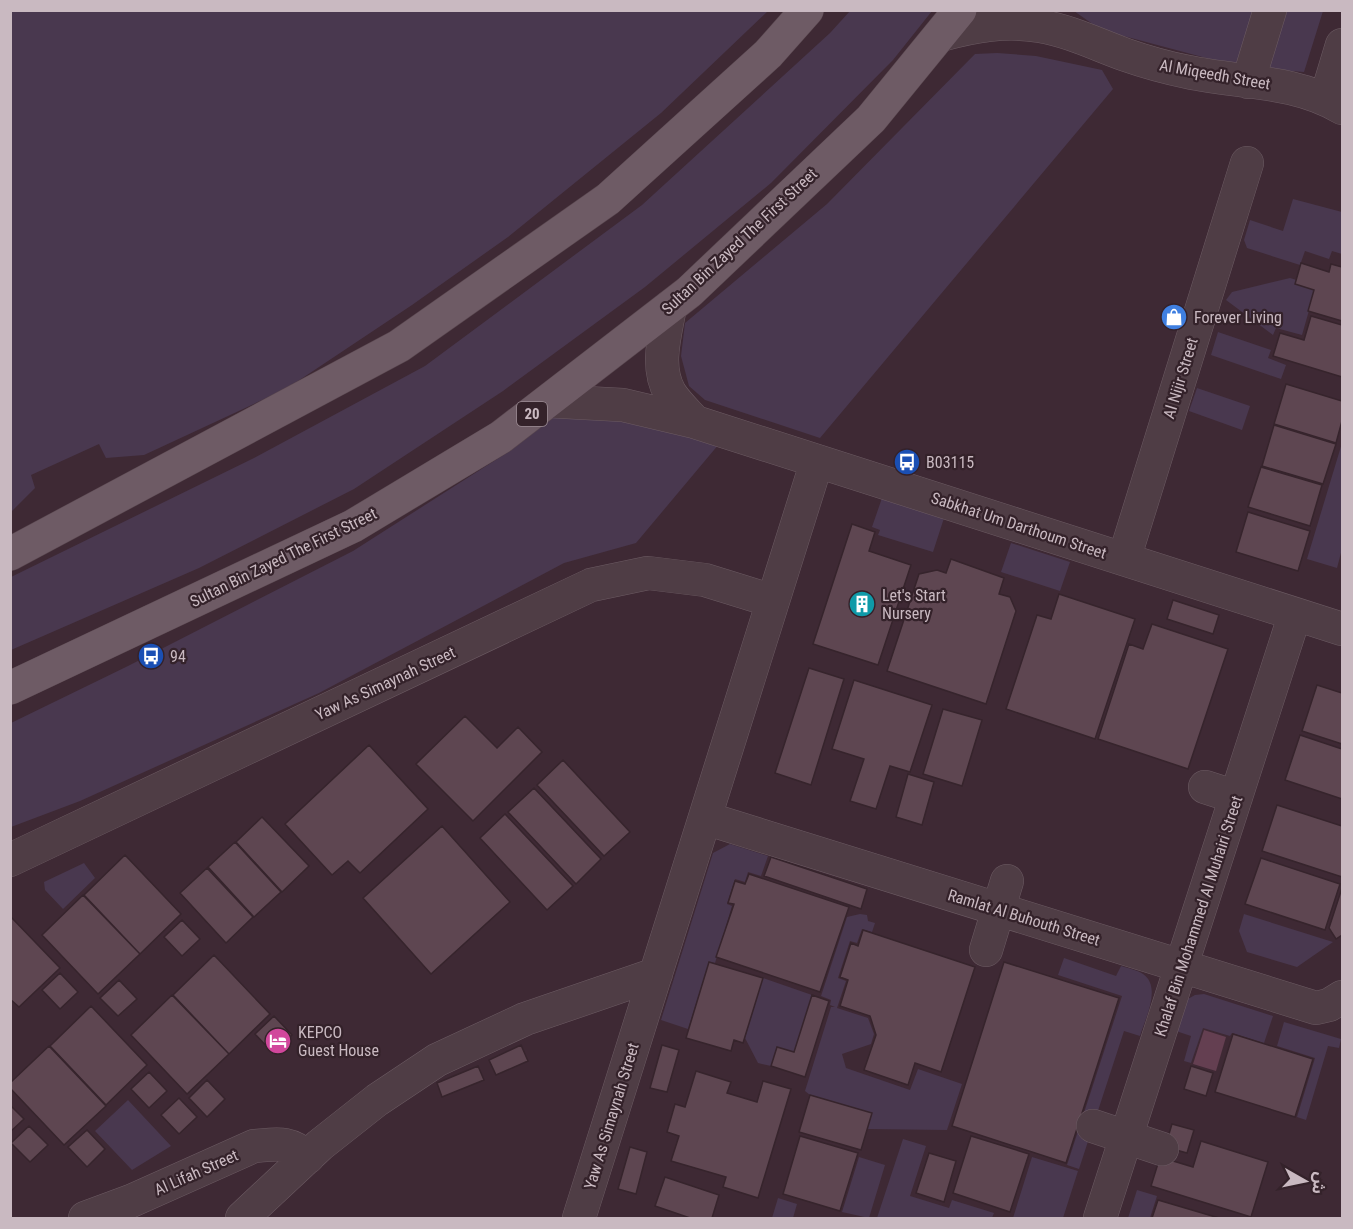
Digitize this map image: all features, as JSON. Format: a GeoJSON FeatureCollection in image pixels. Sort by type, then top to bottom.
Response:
{"type":"FeatureCollection","features":[{"type":"Feature","properties":{"kind":"main road"},"geometry":{"type":"LineString","coordinates":[[10,554],[399,346],[608,199],[768,54],[807,10]]}},
{"type":"Feature","properties":{"kind":"main road","name":"Sultan Bin Zayed The First Street"},"geometry":{"type":"LineString","coordinates":[[10,687],[353,526],[501,437],[689,292],[871,119],[951,23]]}},
{"type":"Feature","properties":{"kind":"street","name":"Al Miqeedh Street"},"geometry":{"type":"LineString","coordinates":[[1049,10],[1052,16],[1072,34]]}},
{"type":"Feature","properties":{"kind":"street"},"geometry":{"type":"LineString","coordinates":[[1248,82],[1270,10]]}},
{"type":"Feature","properties":{"kind":"street","name":"Al Miqeedh Street"},"geometry":{"type":"LineString","coordinates":[[951,23],[973,26],[1006,23],[1039,26],[1072,34],[1129,56],[1187,72],[1300,88],[1334,103],[1342,45]]}},
{"type":"Feature","properties":{"kind":"street","name":"Al Nijir Street"},"geometry":{"type":"LineString","coordinates":[[1124,559],[1247,164]]}},
{"type":"Feature","properties":{"kind":"street"},"geometry":{"type":"LineString","coordinates":[[670,307],[663,341],[663,375],[672,395],[695,422]]}},
{"type":"Feature","properties":{"kind":"street","name":"Sabkhat Um Darthoum Street"},"geometry":{"type":"LineString","coordinates":[[549,401],[623,405],[695,422],[1342,629]]}},
{"type":"Feature","properties":{"kind":"street","name":"Yaw As Simaynah Street"},"geometry":{"type":"LineString","coordinates":[[579,1218],[817,461]]}},
{"type":"Feature","properties":{"kind":"street","name":"Yaw As Simaynah Street"},"geometry":{"type":"LineString","coordinates":[[10,860],[591,585],[648,573],[705,580],[773,601]]}},
{"type":"Feature","properties":{"kind":"street","name":"Khalaf Bin Mohammed Al Muhairi Street"},"geometry":{"type":"LineString","coordinates":[[1100,1218],[1295,614]]}},
{"type":"Feature","properties":{"kind":"street"},"geometry":{"type":"LineString","coordinates":[[1205,787],[1236,797]]}},
{"type":"Feature","properties":{"kind":"street","name":"Ramlat Al Buhouth Street"},"geometry":{"type":"LineString","coordinates":[[705,818],[1003,895],[1181,967],[1316,1008],[1329,1005],[1342,998]]}},
{"type":"Feature","properties":{"kind":"street"},"geometry":{"type":"LineString","coordinates":[[986,950],[1003,895]]}},
{"type":"Feature","properties":{"kind":"street"},"geometry":{"type":"LineString","coordinates":[[242,1218],[308,1156],[377,1100],[436,1060],[525,1019],[656,974]]}},
{"type":"Feature","properties":{"kind":"street"},"geometry":{"type":"LineString","coordinates":[[1093,1126],[1162,1149]]}},
{"type":"Feature","properties":{"kind":"street","name":"Al Lifah Street"},"geometry":{"type":"LineString","coordinates":[[85,1218],[131,1201],[254,1146],[275,1144],[294,1146],[308,1156]]}},
{"type":"Feature","properties":{"kind":"shaded area"},"geometry":{"type":"Polygon","coordinates":[[[11,11],[768,11],[661,113],[508,237],[412,305],[286,389],[144,455],[106,458],[99,444],[31,475],[35,488],[11,512],[11,11]]]}},
{"type":"Feature","properties":{"kind":"shaded area"},"geometry":{"type":"Polygon","coordinates":[[[850,11],[932,11],[893,60],[771,183],[645,287],[503,391],[354,489],[199,568],[11,650],[11,577],[254,458],[425,366],[642,205],[830,33],[850,11]]]}},
{"type":"Feature","properties":{"kind":"shaded area"},"geometry":{"type":"Polygon","coordinates":[[[1074,11],[1323,11],[1304,72],[1240,67],[1101,30],[1074,11]]]}},
{"type":"Feature","properties":{"kind":"shaded area"},"geometry":{"type":"Polygon","coordinates":[[[975,54],[1036,56],[1102,70],[1113,89],[820,438],[705,400],[689,386],[681,356],[685,323],[827,204],[975,54]]]}},
{"type":"Feature","properties":{"kind":"shaded area"},"geometry":{"type":"Polygon","coordinates":[[[1293,199],[1342,212],[1342,254],[1332,251],[1329,259],[1305,251],[1300,265],[1247,248],[1244,240],[1250,220],[1283,231],[1293,199]]]}},
{"type":"Feature","properties":{"kind":"shaded area"},"geometry":{"type":"Polygon","coordinates":[[[1290,278],[1316,286],[1302,335],[1276,328],[1273,335],[1226,300],[1232,292],[1290,278]]]}},
{"type":"Feature","properties":{"kind":"shaded area"},"geometry":{"type":"Polygon","coordinates":[[[1218,332],[1271,350],[1268,358],[1286,365],[1281,379],[1211,355],[1218,332]]]}},
{"type":"Feature","properties":{"kind":"shaded area"},"geometry":{"type":"Polygon","coordinates":[[[1197,388],[1250,406],[1242,430],[1189,411],[1197,388]]]}},
{"type":"Feature","properties":{"kind":"shaded area"},"geometry":{"type":"Polygon","coordinates":[[[553,417],[624,419],[719,444],[636,543],[564,563],[319,693],[80,801],[11,827],[11,723],[353,551],[511,450],[553,417]]]}},
{"type":"Feature","properties":{"kind":"shaded area"},"geometry":{"type":"Polygon","coordinates":[[[1342,443],[1342,549],[1337,568],[1307,559],[1342,443]]]}},
{"type":"Feature","properties":{"kind":"shaded area"},"geometry":{"type":"Polygon","coordinates":[[[882,498],[944,518],[933,552],[878,535],[880,530],[872,527],[882,498]]]}},
{"type":"Feature","properties":{"kind":"shaded area"},"geometry":{"type":"Polygon","coordinates":[[[1011,543],[1070,562],[1060,591],[1001,572],[1011,543]]]}},
{"type":"Feature","properties":{"kind":"shaded area"},"geometry":{"type":"Polygon","coordinates":[[[730,844],[768,856],[761,876],[748,872],[745,882],[735,879],[727,904],[732,906],[715,963],[709,962],[688,1029],[661,1020],[713,853],[730,844]]]}},
{"type":"Feature","properties":{"kind":"shaded area"},"geometry":{"type":"Polygon","coordinates":[[[84,863],[95,878],[63,909],[45,890],[44,882],[84,863]]]}},
{"type":"Feature","properties":{"kind":"shaded area"},"geometry":{"type":"Polygon","coordinates":[[[1244,914],[1333,942],[1297,967],[1247,952],[1239,931],[1244,914]]]}},
{"type":"Feature","properties":{"kind":"shaded area"},"geometry":{"type":"Polygon","coordinates":[[[867,915],[868,921],[875,923],[872,932],[862,929],[857,943],[850,941],[838,978],[846,981],[837,1008],[868,1018],[874,1034],[871,1044],[842,1054],[846,1068],[910,1090],[918,1069],[962,1084],[947,1130],[867,1129],[872,1114],[810,1095],[805,1091],[831,1007],[835,1007],[830,1005],[831,1000],[821,996],[847,917],[867,915]]]}},
{"type":"Feature","properties":{"kind":"shaded area"},"geometry":{"type":"Polygon","coordinates":[[[1064,958],[1116,976],[1121,966],[1132,969],[1149,980],[1152,995],[1140,1036],[1124,1031],[1079,1169],[1067,1165],[1122,996],[1058,975],[1064,958]]]}},
{"type":"Feature","properties":{"kind":"shaded area"},"geometry":{"type":"Polygon","coordinates":[[[763,978],[812,995],[794,1052],[777,1047],[771,1066],[758,1063],[745,1038],[763,978]]]}},
{"type":"Feature","properties":{"kind":"shaded area"},"geometry":{"type":"Polygon","coordinates":[[[1204,994],[1273,1016],[1264,1043],[1232,1033],[1230,1036],[1203,1028],[1191,1063],[1184,1061],[1191,1036],[1176,1031],[1186,1000],[1195,995],[1204,994]]]}},
{"type":"Feature","properties":{"kind":"shaded area"},"geometry":{"type":"Polygon","coordinates":[[[1284,1022],[1341,1039],[1339,1048],[1328,1046],[1306,1120],[1297,1117],[1315,1058],[1277,1046],[1284,1022]]]}},
{"type":"Feature","properties":{"kind":"shaded area"},"geometry":{"type":"Polygon","coordinates":[[[1204,1030],[1226,1037],[1216,1071],[1193,1064],[1204,1030]]]}},
{"type":"Feature","properties":{"kind":"shaded area"},"geometry":{"type":"Polygon","coordinates":[[[128,1100],[171,1146],[132,1170],[95,1131],[128,1100]]]}},
{"type":"Feature","properties":{"kind":"shaded area"},"geometry":{"type":"Polygon","coordinates":[[[903,1139],[926,1146],[910,1196],[949,1208],[952,1200],[994,1213],[992,1218],[877,1218],[903,1139]]]}},
{"type":"Feature","properties":{"kind":"shaded area"},"geometry":{"type":"Polygon","coordinates":[[[859,1157],[885,1165],[869,1218],[842,1212],[859,1157]]]}},
{"type":"Feature","properties":{"kind":"shaded area"},"geometry":{"type":"Polygon","coordinates":[[[1032,1157],[1078,1171],[1063,1218],[1013,1218],[1032,1157]]]}},
{"type":"Feature","properties":{"kind":"shaded area"},"geometry":{"type":"Polygon","coordinates":[[[1137,1190],[1157,1196],[1150,1218],[1128,1218],[1137,1190]]]}},
{"type":"Feature","properties":{"kind":"shaded area"},"geometry":{"type":"Polygon","coordinates":[[[778,1198],[797,1204],[793,1218],[772,1218],[778,1198]]]}},
{"type":"Feature","properties":{"kind":"building"},"geometry":{"type":"Polygon","coordinates":[[[1301,263],[1329,272],[1331,264],[1342,267],[1342,321],[1308,311],[1314,290],[1295,284],[1301,263]]]}},
{"type":"Feature","properties":{"kind":"building"},"geometry":{"type":"Polygon","coordinates":[[[1311,316],[1342,325],[1342,377],[1273,356],[1280,333],[1304,340],[1311,316]]]}},
{"type":"Feature","properties":{"kind":"building"},"geometry":{"type":"Polygon","coordinates":[[[1286,384],[1342,401],[1342,421],[1336,443],[1274,424],[1286,384]]]}},
{"type":"Feature","properties":{"kind":"building"},"geometry":{"type":"Polygon","coordinates":[[[1274,425],[1336,444],[1323,484],[1262,466],[1274,425]]]}},
{"type":"Feature","properties":{"kind":"building"},"geometry":{"type":"Polygon","coordinates":[[[1261,467],[1322,485],[1310,526],[1248,507],[1261,467]]]}},
{"type":"Feature","properties":{"kind":"building"},"geometry":{"type":"Polygon","coordinates":[[[1248,512],[1310,531],[1298,571],[1236,552],[1248,512]]]}},
{"type":"Feature","properties":{"kind":"building","name":"Let's Start Nursery"},"geometry":{"type":"Polygon","coordinates":[[[852,524],[875,532],[869,551],[911,565],[878,665],[813,644],[852,524]]]}},
{"type":"Feature","properties":{"kind":"building"},"geometry":{"type":"Polygon","coordinates":[[[951,559],[1004,578],[999,594],[1010,597],[1016,611],[986,704],[887,671],[919,574],[937,570],[946,573],[951,559]]]}},
{"type":"Feature","properties":{"kind":"building"},"geometry":{"type":"Polygon","coordinates":[[[1059,594],[1135,619],[1095,739],[1006,709],[1037,615],[1051,619],[1059,594]]]}},
{"type":"Feature","properties":{"kind":"building"},"geometry":{"type":"Polygon","coordinates":[[[1173,600],[1219,615],[1213,634],[1167,619],[1173,600]]]}},
{"type":"Feature","properties":{"kind":"building"},"geometry":{"type":"Polygon","coordinates":[[[1152,624],[1228,649],[1188,769],[1098,739],[1129,644],[1143,649],[1152,624]]]}},
{"type":"Feature","properties":{"kind":"building"},"geometry":{"type":"Polygon","coordinates":[[[809,668],[844,679],[811,785],[775,773],[809,668]]]}},
{"type":"Feature","properties":{"kind":"building"},"geometry":{"type":"Polygon","coordinates":[[[854,680],[932,705],[910,772],[890,766],[876,809],[850,801],[864,759],[832,749],[854,680]]]}},
{"type":"Feature","properties":{"kind":"building"},"geometry":{"type":"Polygon","coordinates":[[[1317,685],[1342,693],[1342,744],[1302,731],[1317,685]]]}},
{"type":"Feature","properties":{"kind":"building"},"geometry":{"type":"Polygon","coordinates":[[[943,709],[982,720],[962,786],[923,774],[943,709]]]}},
{"type":"Feature","properties":{"kind":"building"},"geometry":{"type":"Polygon","coordinates":[[[465,716],[497,748],[518,727],[542,752],[473,821],[416,764],[465,716]]]}},
{"type":"Feature","properties":{"kind":"building"},"geometry":{"type":"Polygon","coordinates":[[[1300,735],[1342,749],[1342,799],[1285,780],[1300,735]]]}},
{"type":"Feature","properties":{"kind":"building"},"geometry":{"type":"Polygon","coordinates":[[[369,745],[428,809],[360,873],[348,861],[332,875],[285,824],[369,745]]]}},
{"type":"Feature","properties":{"kind":"building"},"geometry":{"type":"Polygon","coordinates":[[[563,760],[630,832],[604,856],[537,785],[563,760]]]}},
{"type":"Feature","properties":{"kind":"building"},"geometry":{"type":"Polygon","coordinates":[[[908,774],[934,782],[922,825],[896,817],[908,774]]]}},
{"type":"Feature","properties":{"kind":"building"},"geometry":{"type":"Polygon","coordinates":[[[534,788],[601,859],[576,884],[508,812],[534,788]]]}},
{"type":"Feature","properties":{"kind":"building"},"geometry":{"type":"Polygon","coordinates":[[[1277,805],[1342,826],[1342,877],[1262,851],[1277,805]]]}},
{"type":"Feature","properties":{"kind":"building"},"geometry":{"type":"Polygon","coordinates":[[[505,814],[573,886],[547,910],[480,838],[505,814]]]}},
{"type":"Feature","properties":{"kind":"building"},"geometry":{"type":"Polygon","coordinates":[[[262,817],[309,866],[282,892],[236,842],[262,817]]]}},
{"type":"Feature","properties":{"kind":"building"},"geometry":{"type":"Polygon","coordinates":[[[442,826],[510,902],[431,974],[363,898],[442,826]]]}},
{"type":"Feature","properties":{"kind":"building"},"geometry":{"type":"Polygon","coordinates":[[[235,842],[281,892],[254,917],[208,867],[235,842]]]}},
{"type":"Feature","properties":{"kind":"building"},"geometry":{"type":"Polygon","coordinates":[[[125,855],[181,914],[140,954],[84,895],[125,855]]]}},
{"type":"Feature","properties":{"kind":"building"},"geometry":{"type":"Polygon","coordinates":[[[771,857],[867,889],[861,909],[764,876],[771,857]]]}},
{"type":"Feature","properties":{"kind":"building"},"geometry":{"type":"Polygon","coordinates":[[[1261,858],[1340,884],[1325,930],[1245,904],[1261,858]]]}},
{"type":"Feature","properties":{"kind":"building"},"geometry":{"type":"Polygon","coordinates":[[[207,868],[253,917],[226,943],[180,893],[207,868]]]}},
{"type":"Feature","properties":{"kind":"building"},"geometry":{"type":"Polygon","coordinates":[[[749,874],[849,907],[820,992],[716,957],[734,904],[728,903],[735,881],[745,884],[749,874]]]}},
{"type":"Feature","properties":{"kind":"building"},"geometry":{"type":"Polygon","coordinates":[[[1342,888],[1342,935],[1336,939],[1329,928],[1342,888]]]}},
{"type":"Feature","properties":{"kind":"building"},"geometry":{"type":"Polygon","coordinates":[[[83,895],[140,954],[98,994],[42,935],[83,895]]]}},
{"type":"Feature","properties":{"kind":"building"},"geometry":{"type":"Polygon","coordinates":[[[10,916],[60,968],[19,1007],[10,999],[10,916]]]}},
{"type":"Feature","properties":{"kind":"building"},"geometry":{"type":"Polygon","coordinates":[[[182,920],[200,939],[182,956],[164,937],[182,920]]]}},
{"type":"Feature","properties":{"kind":"building"},"geometry":{"type":"Polygon","coordinates":[[[863,930],[975,967],[941,1072],[915,1063],[908,1085],[864,1070],[876,1035],[870,1016],[840,1006],[848,980],[840,977],[851,943],[858,946],[863,930]]]}},
{"type":"Feature","properties":{"kind":"building"},"geometry":{"type":"Polygon","coordinates":[[[214,955],[270,1014],[229,1054],[173,995],[214,955]]]}},
{"type":"Feature","properties":{"kind":"building"},"geometry":{"type":"Polygon","coordinates":[[[709,962],[763,978],[743,1043],[734,1040],[731,1051],[686,1038],[709,962]]]}},
{"type":"Feature","properties":{"kind":"building"},"geometry":{"type":"Polygon","coordinates":[[[1004,962],[1119,998],[1066,1163],[952,1126],[1004,962]]]}},
{"type":"Feature","properties":{"kind":"building"},"geometry":{"type":"Polygon","coordinates":[[[60,973],[78,992],[60,1009],[42,990],[60,973]]]}},
{"type":"Feature","properties":{"kind":"building"},"geometry":{"type":"Polygon","coordinates":[[[119,980],[137,999],[118,1016],[100,998],[119,980]]]}},
{"type":"Feature","properties":{"kind":"building"},"geometry":{"type":"Polygon","coordinates":[[[172,995],[229,1054],[187,1094],[131,1035],[172,995]]]}},
{"type":"Feature","properties":{"kind":"building"},"geometry":{"type":"Polygon","coordinates":[[[812,995],[829,1001],[805,1077],[771,1066],[777,1047],[794,1052],[812,995]]]}},
{"type":"Feature","properties":{"kind":"building"},"geometry":{"type":"Polygon","coordinates":[[[91,1006],[147,1065],[106,1105],[50,1046],[91,1006]]]}},
{"type":"Feature","properties":{"kind":"building"},"geometry":{"type":"Polygon","coordinates":[[[274,1016],[292,1035],[273,1053],[255,1034],[274,1016]]]}},
{"type":"Feature","properties":{"kind":"building"},"geometry":{"type":"Polygon","coordinates":[[[1233,1034],[1313,1059],[1295,1117],[1215,1092],[1233,1034]]]}},
{"type":"Feature","properties":{"kind":"building"},"geometry":{"type":"Polygon","coordinates":[[[521,1045],[528,1061],[496,1075],[489,1060],[521,1045]]]}},
{"type":"Feature","properties":{"kind":"building"},"geometry":{"type":"Polygon","coordinates":[[[662,1045],[679,1050],[667,1092],[650,1088],[662,1045]]]}},
{"type":"Feature","properties":{"kind":"building"},"geometry":{"type":"Polygon","coordinates":[[[49,1046],[106,1106],[64,1145],[10,1088],[10,1083],[49,1046]]]}},
{"type":"Feature","properties":{"kind":"building"},"geometry":{"type":"Polygon","coordinates":[[[478,1066],[484,1080],[442,1097],[437,1083],[478,1066]]]}},
{"type":"Feature","properties":{"kind":"building"},"geometry":{"type":"Polygon","coordinates":[[[1191,1066],[1213,1073],[1206,1096],[1184,1089],[1191,1066]]]}},
{"type":"Feature","properties":{"kind":"building"},"geometry":{"type":"Polygon","coordinates":[[[696,1071],[731,1082],[727,1093],[757,1102],[763,1081],[791,1089],[758,1198],[723,1187],[726,1177],[671,1161],[679,1136],[667,1132],[675,1104],[685,1107],[696,1071]]]}},
{"type":"Feature","properties":{"kind":"building"},"geometry":{"type":"Polygon","coordinates":[[[149,1072],[167,1091],[149,1108],[131,1089],[149,1072]]]}},
{"type":"Feature","properties":{"kind":"building"},"geometry":{"type":"Polygon","coordinates":[[[207,1080],[225,1099],[207,1117],[189,1098],[207,1080]]]}},
{"type":"Feature","properties":{"kind":"building"},"geometry":{"type":"Polygon","coordinates":[[[810,1095],[872,1113],[861,1150],[799,1132],[810,1095]]]}},
{"type":"Feature","properties":{"kind":"building"},"geometry":{"type":"Polygon","coordinates":[[[179,1098],[197,1117],[179,1134],[161,1115],[179,1098]]]}},
{"type":"Feature","properties":{"kind":"building"},"geometry":{"type":"Polygon","coordinates":[[[10,1105],[24,1119],[10,1132],[10,1105]]]}},
{"type":"Feature","properties":{"kind":"building"},"geometry":{"type":"Polygon","coordinates":[[[1172,1124],[1194,1130],[1187,1153],[1165,1147],[1172,1124]]]}},
{"type":"Feature","properties":{"kind":"building"},"geometry":{"type":"Polygon","coordinates":[[[29,1126],[48,1145],[30,1162],[11,1143],[29,1126]]]}},
{"type":"Feature","properties":{"kind":"building"},"geometry":{"type":"Polygon","coordinates":[[[87,1130],[105,1149],[87,1167],[68,1147],[87,1130]]]}},
{"type":"Feature","properties":{"kind":"building"},"geometry":{"type":"Polygon","coordinates":[[[800,1136],[858,1153],[840,1211],[783,1194],[800,1136]]]}},
{"type":"Feature","properties":{"kind":"building"},"geometry":{"type":"Polygon","coordinates":[[[971,1136],[1029,1154],[1010,1212],[953,1193],[971,1136]]]}},
{"type":"Feature","properties":{"kind":"building"},"geometry":{"type":"Polygon","coordinates":[[[1201,1141],[1268,1162],[1251,1217],[1151,1186],[1160,1157],[1193,1167],[1201,1141]]]}},
{"type":"Feature","properties":{"kind":"building"},"geometry":{"type":"Polygon","coordinates":[[[630,1147],[647,1152],[636,1194],[618,1189],[630,1147]]]}},
{"type":"Feature","properties":{"kind":"building"},"geometry":{"type":"Polygon","coordinates":[[[929,1153],[956,1161],[944,1202],[916,1193],[929,1153]]]}},
{"type":"Feature","properties":{"kind":"building"},"geometry":{"type":"Polygon","coordinates":[[[665,1177],[719,1195],[712,1218],[690,1218],[655,1206],[665,1177]]]}},
{"type":"Feature","properties":{"kind":"building"},"geometry":{"type":"Polygon","coordinates":[[[1158,1200],[1219,1218],[1152,1218],[1158,1200]]]}},
{"type":"Feature","properties":{"kind":"place","name":"Forever Living"},"geometry":{"type":"Point","coordinates":[1174,317]}},
{"type":"Feature","properties":{"kind":"place","name":"B03115"},"geometry":{"type":"Point","coordinates":[907,462]}},
{"type":"Feature","properties":{"kind":"place","name":"Let's Start Nursery"},"geometry":{"type":"Point","coordinates":[862,604]}},
{"type":"Feature","properties":{"kind":"place","name":"94"},"geometry":{"type":"Point","coordinates":[151,656]}},
{"type":"Feature","properties":{"kind":"place","name":"KEPCO Guest House"},"geometry":{"type":"Point","coordinates":[278,1041]}}]}
